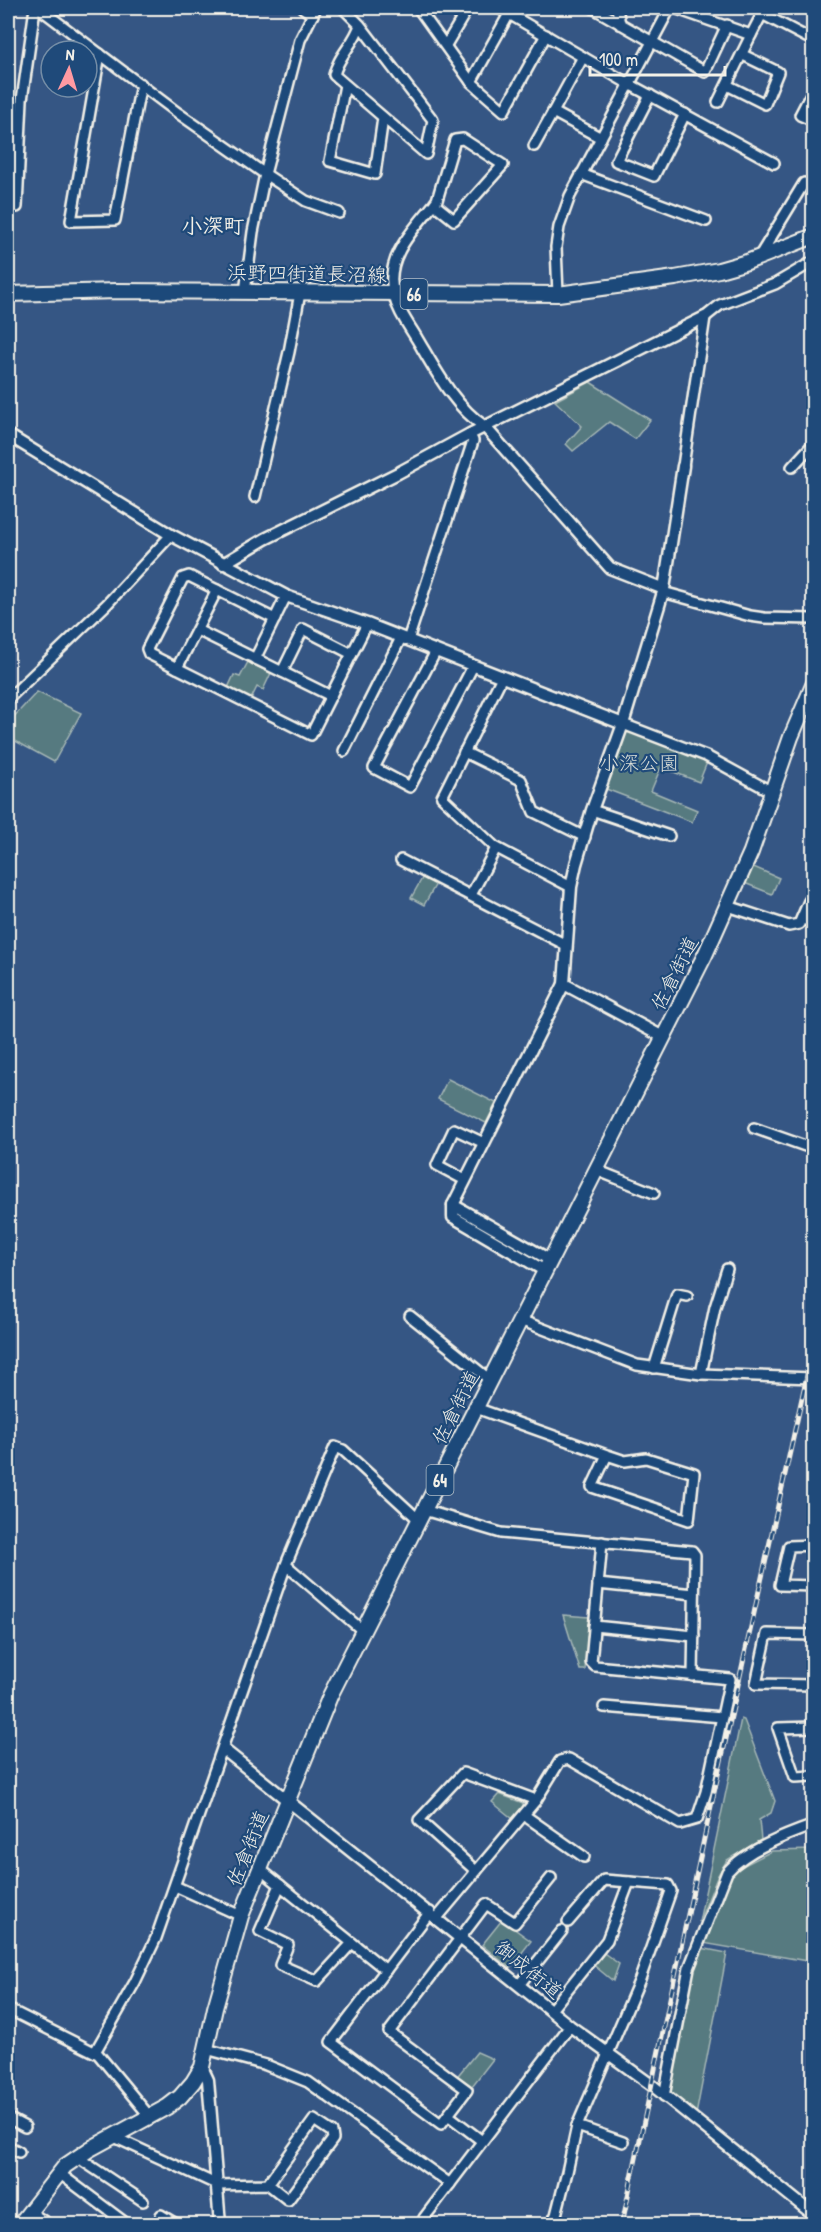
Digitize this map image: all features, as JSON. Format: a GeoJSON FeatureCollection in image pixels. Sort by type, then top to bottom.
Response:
{"type":"FeatureCollection","features":[{"type":"Feature","properties":{"kind":"main road","name":"浜野四街道長沼線"},"geometry":{"type":"LineString","coordinates":[[8,294],[117,291],[558,294],[719,270],[813,236]]}},
{"type":"Feature","properties":{"kind":"main road","name":"佐倉街道"},"geometry":{"type":"LineString","coordinates":[[20,2224],[59,2174],[77,2157],[151,2118],[180,2097],[202,2067],[225,1967],[240,1916],[330,1696],[729,906],[813,683]]}},
{"type":"Feature","properties":{"kind":"street"},"geometry":{"type":"LineString","coordinates":[[16,207],[22,100],[37,8],[265,174],[306,201],[339,213]]}},
{"type":"Feature","properties":{"kind":"street"},"geometry":{"type":"LineString","coordinates":[[245,292],[253,232],[265,174],[300,40],[314,11],[303,8]]}},
{"type":"Feature","properties":{"kind":"street"},"geometry":{"type":"LineString","coordinates":[[343,8],[360,25],[433,120],[426,154],[334,75],[337,63],[357,36],[360,25]]}},
{"type":"Feature","properties":{"kind":"street"},"geometry":{"type":"LineString","coordinates":[[418,8],[471,82],[504,111],[546,35]]}},
{"type":"Feature","properties":{"kind":"street"},"geometry":{"type":"LineString","coordinates":[[446,45],[468,8]]}},
{"type":"Feature","properties":{"kind":"street"},"geometry":{"type":"LineString","coordinates":[[499,8],[629,84],[774,163]]}},
{"type":"Feature","properties":{"kind":"street"},"geometry":{"type":"LineString","coordinates":[[593,8],[705,72],[727,26]]}},
{"type":"Feature","properties":{"kind":"street"},"geometry":{"type":"LineString","coordinates":[[617,8],[620,24]]}},
{"type":"Feature","properties":{"kind":"street"},"geometry":{"type":"LineString","coordinates":[[558,294],[556,247],[559,227],[570,196],[672,8],[751,35]]}},
{"type":"Feature","properties":{"kind":"street"},"geometry":{"type":"LineString","coordinates":[[471,82],[509,14]]}},
{"type":"Feature","properties":{"kind":"street"},"geometry":{"type":"LineString","coordinates":[[718,102],[762,14],[813,41]]}},
{"type":"Feature","properties":{"kind":"street"},"geometry":{"type":"LineString","coordinates":[[100,54],[70,221],[115,220],[141,84]]}},
{"type":"Feature","properties":{"kind":"street"},"geometry":{"type":"LineString","coordinates":[[727,85],[765,104],[778,72],[743,55]]}},
{"type":"Feature","properties":{"kind":"street"},"geometry":{"type":"LineString","coordinates":[[534,146],[583,57]]}},
{"type":"Feature","properties":{"kind":"street"},"geometry":{"type":"LineString","coordinates":[[345,85],[330,161],[375,174],[383,118]]}},
{"type":"Feature","properties":{"kind":"street"},"geometry":{"type":"LineString","coordinates":[[813,88],[800,115],[813,121]]}},
{"type":"Feature","properties":{"kind":"street"},"geometry":{"type":"LineString","coordinates":[[650,95],[616,161],[654,176],[685,114]]}},
{"type":"Feature","properties":{"kind":"street"},"geometry":{"type":"LineString","coordinates":[[553,112],[600,138]]}},
{"type":"Feature","properties":{"kind":"street"},"geometry":{"type":"LineString","coordinates":[[434,204],[454,220],[503,165],[463,139],[454,140],[437,200],[409,236],[391,268],[391,285],[404,318],[448,391],[469,415],[485,427],[610,568],[664,590],[750,616],[813,620]]}},
{"type":"Feature","properties":{"kind":"street"},"geometry":{"type":"LineString","coordinates":[[581,174],[706,221]]}},
{"type":"Feature","properties":{"kind":"street"},"geometry":{"type":"LineString","coordinates":[[759,257],[804,183]]}},
{"type":"Feature","properties":{"kind":"street"},"geometry":{"type":"LineString","coordinates":[[223,564],[265,539],[705,317],[720,305],[775,284],[813,261]]}},
{"type":"Feature","properties":{"kind":"street"},"geometry":{"type":"LineString","coordinates":[[255,498],[289,352],[300,293]]}},
{"type":"Feature","properties":{"kind":"street"},"geometry":{"type":"LineString","coordinates":[[547,1265],[453,1217],[453,1205],[564,984],[571,887],[592,810],[664,590],[705,317]]}},
{"type":"Feature","properties":{"kind":"street"},"geometry":{"type":"LineString","coordinates":[[344,751],[404,639],[473,441],[470,434]]}},
{"type":"Feature","properties":{"kind":"street"},"geometry":{"type":"LineString","coordinates":[[8,435],[171,535],[285,596],[367,624],[706,756],[772,792]]}},
{"type":"Feature","properties":{"kind":"street"},"geometry":{"type":"LineString","coordinates":[[792,467],[813,443]]}},
{"type":"Feature","properties":{"kind":"street"},"geometry":{"type":"LineString","coordinates":[[8,699],[107,604],[171,535]]}},
{"type":"Feature","properties":{"kind":"street"},"geometry":{"type":"LineString","coordinates":[[275,619],[189,576],[183,578],[147,649],[148,654],[311,735],[367,624]]}},
{"type":"Feature","properties":{"kind":"street"},"geometry":{"type":"LineString","coordinates":[[177,669],[217,590]]}},
{"type":"Feature","properties":{"kind":"street"},"geometry":{"type":"LineString","coordinates":[[255,658],[285,596]]}},
{"type":"Feature","properties":{"kind":"street"},"geometry":{"type":"LineString","coordinates":[[197,630],[331,696]]}},
{"type":"Feature","properties":{"kind":"street"},"geometry":{"type":"LineString","coordinates":[[282,672],[303,630],[352,654]]}},
{"type":"Feature","properties":{"kind":"street"},"geometry":{"type":"LineString","coordinates":[[435,651],[374,768],[410,787],[473,666]]}},
{"type":"Feature","properties":{"kind":"street"},"geometry":{"type":"LineString","coordinates":[[502,677],[442,797],[496,848],[571,887]]}},
{"type":"Feature","properties":{"kind":"street"},"geometry":{"type":"LineString","coordinates":[[464,752],[520,780],[534,812],[585,837]]}},
{"type":"Feature","properties":{"kind":"street"},"geometry":{"type":"LineString","coordinates":[[592,810],[669,836]]}},
{"type":"Feature","properties":{"kind":"street"},"geometry":{"type":"LineString","coordinates":[[471,894],[496,848]]}},
{"type":"Feature","properties":{"kind":"street"},"geometry":{"type":"LineString","coordinates":[[402,860],[566,945]]}},
{"type":"Feature","properties":{"kind":"street"},"geometry":{"type":"LineString","coordinates":[[729,906],[789,926],[799,924],[809,901]]}},
{"type":"Feature","properties":{"kind":"street"},"geometry":{"type":"LineString","coordinates":[[802,918],[813,924]]}},
{"type":"Feature","properties":{"kind":"street"},"geometry":{"type":"LineString","coordinates":[[564,984],[663,1037]]}},
{"type":"Feature","properties":{"kind":"street"},"geometry":{"type":"LineString","coordinates":[[754,1128],[808,1146]]}},
{"type":"Feature","properties":{"kind":"street"},"geometry":{"type":"LineString","coordinates":[[465,1180],[437,1165],[454,1129],[484,1143]]}},
{"type":"Feature","properties":{"kind":"street"},"geometry":{"type":"LineString","coordinates":[[596,1170],[654,1193]]}},
{"type":"Feature","properties":{"kind":"street"},"geometry":{"type":"LineString","coordinates":[[701,1374],[715,1307],[727,1269]]}},
{"type":"Feature","properties":{"kind":"street"},"geometry":{"type":"LineString","coordinates":[[654,1368],[677,1294],[687,1296]]}},
{"type":"Feature","properties":{"kind":"street"},"geometry":{"type":"LineString","coordinates":[[410,1316],[490,1380]]}},
{"type":"Feature","properties":{"kind":"street"},"geometry":{"type":"LineString","coordinates":[[520,1320],[637,1365],[701,1374],[813,1378]]}},
{"type":"Feature","properties":{"kind":"street"},"geometry":{"type":"LineString","coordinates":[[476,1408],[625,1461],[646,1458],[694,1473],[689,1520],[592,1487],[607,1455]]}},
{"type":"Feature","properties":{"kind":"street"},"geometry":{"type":"LineString","coordinates":[[95,2052],[156,1938],[286,1565],[335,1448],[343,1450],[422,1515],[501,1533],[692,1551],[695,1555],[693,1676]]}},
{"type":"Feature","properties":{"kind":"street"},"geometry":{"type":"LineString","coordinates":[[549,1884],[515,1923],[486,1904],[389,2032],[467,2090],[441,2124],[331,2042],[386,1970],[524,1815],[561,1761],[569,1759],[680,1824],[697,1819],[706,1792],[730,1679],[595,1666],[591,1662],[602,1542]]}},
{"type":"Feature","properties":{"kind":"street"},"geometry":{"type":"LineString","coordinates":[[813,1545],[789,1546],[780,1585],[813,1586]]}},
{"type":"Feature","properties":{"kind":"street"},"geometry":{"type":"LineString","coordinates":[[286,1565],[363,1631]]}},
{"type":"Feature","properties":{"kind":"street"},"geometry":{"type":"LineString","coordinates":[[598,1584],[694,1594]]}},
{"type":"Feature","properties":{"kind":"street"},"geometry":{"type":"LineString","coordinates":[[594,1626],[694,1636]]}},
{"type":"Feature","properties":{"kind":"street"},"geometry":{"type":"LineString","coordinates":[[813,1635],[767,1634],[756,1684],[813,1685]]}},
{"type":"Feature","properties":{"kind":"street"},"geometry":{"type":"LineString","coordinates":[[604,1707],[722,1717]]}},
{"type":"Feature","properties":{"kind":"street"},"geometry":{"type":"LineString","coordinates":[[813,1728],[778,1728],[795,1777],[813,1776]]}},
{"type":"Feature","properties":{"kind":"street","name":"御成街道"},"geometry":{"type":"LineString","coordinates":[[223,1749],[570,2026],[664,2096],[813,2214]]}},
{"type":"Feature","properties":{"kind":"street"},"geometry":{"type":"LineString","coordinates":[[476,1871],[419,1820],[463,1773],[536,1800]]}},
{"type":"Feature","properties":{"kind":"street"},"geometry":{"type":"LineString","coordinates":[[524,1815],[581,1852]]}},
{"type":"Feature","properties":{"kind":"street"},"geometry":{"type":"LineString","coordinates":[[664,2096],[689,1968],[727,1872],[734,1863],[785,1835],[813,1825]]}},
{"type":"Feature","properties":{"kind":"street"},"geometry":{"type":"LineString","coordinates":[[260,1869],[386,1970]]}},
{"type":"Feature","properties":{"kind":"street"},"geometry":{"type":"LineString","coordinates":[[551,2224],[556,2215],[577,2126],[640,1979],[671,1891],[668,1885],[604,1880],[568,1922]]}},
{"type":"Feature","properties":{"kind":"street"},"geometry":{"type":"LineString","coordinates":[[551,2010],[607,1940],[629,1882]]}},
{"type":"Feature","properties":{"kind":"street"},"geometry":{"type":"LineString","coordinates":[[280,1885],[260,1930],[288,1945],[280,1965],[317,1981],[352,1943]]}},
{"type":"Feature","properties":{"kind":"street"},"geometry":{"type":"LineString","coordinates":[[175,1886],[240,1916]]}},
{"type":"Feature","properties":{"kind":"street"},"geometry":{"type":"LineString","coordinates":[[519,1984],[562,1930]]}},
{"type":"Feature","properties":{"kind":"street"},"geometry":{"type":"LineString","coordinates":[[8,2009],[95,2052],[151,2118]]}},
{"type":"Feature","properties":{"kind":"street"},"geometry":{"type":"LineString","coordinates":[[424,2224],[424,2218],[570,2026]]}},
{"type":"Feature","properties":{"kind":"street"},"geometry":{"type":"LineString","coordinates":[[206,2049],[266,2065],[308,2082],[450,2184]]}},
{"type":"Feature","properties":{"kind":"street"},"geometry":{"type":"LineString","coordinates":[[202,2067],[208,2079],[220,2224]]}},
{"type":"Feature","properties":{"kind":"street"},"geometry":{"type":"LineString","coordinates":[[448,2115],[482,2141]]}},
{"type":"Feature","properties":{"kind":"street"},"geometry":{"type":"LineString","coordinates":[[8,2118],[25,2127]]}},
{"type":"Feature","properties":{"kind":"street"},"geometry":{"type":"LineString","coordinates":[[114,2137],[218,2185],[268,2184],[288,2200],[333,2139],[332,2132],[314,2120],[268,2184]]}},
{"type":"Feature","properties":{"kind":"street"},"geometry":{"type":"LineString","coordinates":[[577,2126],[623,2142]]}},
{"type":"Feature","properties":{"kind":"street"},"geometry":{"type":"LineString","coordinates":[[8,2146],[19,2152]]}},
{"type":"Feature","properties":{"kind":"street"},"geometry":{"type":"LineString","coordinates":[[77,2157],[143,2201]]}},
{"type":"Feature","properties":{"kind":"street"},"geometry":{"type":"LineString","coordinates":[[59,2174],[127,2224]]}},
{"type":"Feature","properties":{"kind":"street"},"geometry":{"type":"LineString","coordinates":[[30,2212],[48,2224]]}},
{"type":"Feature","properties":{"kind":"street"},"geometry":{"type":"LineString","coordinates":[[161,2215],[176,2224]]}},
{"type":"Feature","properties":{"kind":"green space"},"geometry":{"type":"Polygon","coordinates":[[[590,382],[650,420],[635,439],[609,422],[573,451],[566,444],[582,426],[555,401],[590,382]]]}},
{"type":"Feature","properties":{"kind":"green space"},"geometry":{"type":"Polygon","coordinates":[[[248,662],[271,673],[263,690],[257,687],[250,701],[227,690],[234,675],[240,677],[248,662]]]}},
{"type":"Feature","properties":{"kind":"green space"},"geometry":{"type":"Polygon","coordinates":[[[37,692],[81,713],[54,762],[8,737],[8,723],[37,692]]]}},
{"type":"Feature","properties":{"kind":"green space","name":"小深公園"},"geometry":{"type":"Polygon","coordinates":[[[627,728],[708,760],[699,782],[661,767],[651,791],[697,810],[692,822],[606,789],[627,728]]]}},
{"type":"Feature","properties":{"kind":"green space"},"geometry":{"type":"Polygon","coordinates":[[[749,865],[779,878],[772,894],[742,882],[749,865]]]}},
{"type":"Feature","properties":{"kind":"green space"},"geometry":{"type":"Polygon","coordinates":[[[424,875],[437,882],[424,905],[411,898],[424,875]]]}},
{"type":"Feature","properties":{"kind":"green space"},"geometry":{"type":"Polygon","coordinates":[[[448,1079],[496,1103],[486,1123],[438,1099],[448,1079]]]}},
{"type":"Feature","properties":{"kind":"green space"},"geometry":{"type":"Polygon","coordinates":[[[563,1615],[589,1617],[585,1670],[580,1670],[563,1615]]]}},
{"type":"Feature","properties":{"kind":"green space"},"geometry":{"type":"Polygon","coordinates":[[[741,1719],[744,1720],[775,1801],[771,1813],[759,1820],[761,1840],[727,1860],[718,1875],[699,1922],[741,1719]]]}},
{"type":"Feature","properties":{"kind":"green space"},"geometry":{"type":"Polygon","coordinates":[[[499,1794],[523,1803],[523,1809],[513,1819],[492,1802],[499,1794]]]}},
{"type":"Feature","properties":{"kind":"green space"},"geometry":{"type":"Polygon","coordinates":[[[813,1850],[813,1962],[703,1943],[729,1873],[772,1851],[813,1850]]]}},
{"type":"Feature","properties":{"kind":"green space"},"geometry":{"type":"Polygon","coordinates":[[[502,1920],[531,1941],[510,1968],[482,1945],[502,1920]]]}},
{"type":"Feature","properties":{"kind":"green space"},"geometry":{"type":"Polygon","coordinates":[[[701,1948],[727,1953],[696,2115],[666,2093],[691,1971],[701,1948]]]}},
{"type":"Feature","properties":{"kind":"green space"},"geometry":{"type":"Polygon","coordinates":[[[601,1951],[619,1964],[613,1981],[591,1963],[601,1951]]]}},
{"type":"Feature","properties":{"kind":"green space"},"geometry":{"type":"Polygon","coordinates":[[[477,2052],[493,2059],[469,2090],[455,2079],[477,2052]]]}},
{"type":"Feature","properties":{"kind":"railway"},"geometry":{"type":"LineString","coordinates":[[622,2224],[711,1806],[814,1344]]}},
{"type":"Feature","properties":{"kind":"district","name":"小深町"},"geometry":{"type":"Point","coordinates":[213,225]}}]}
